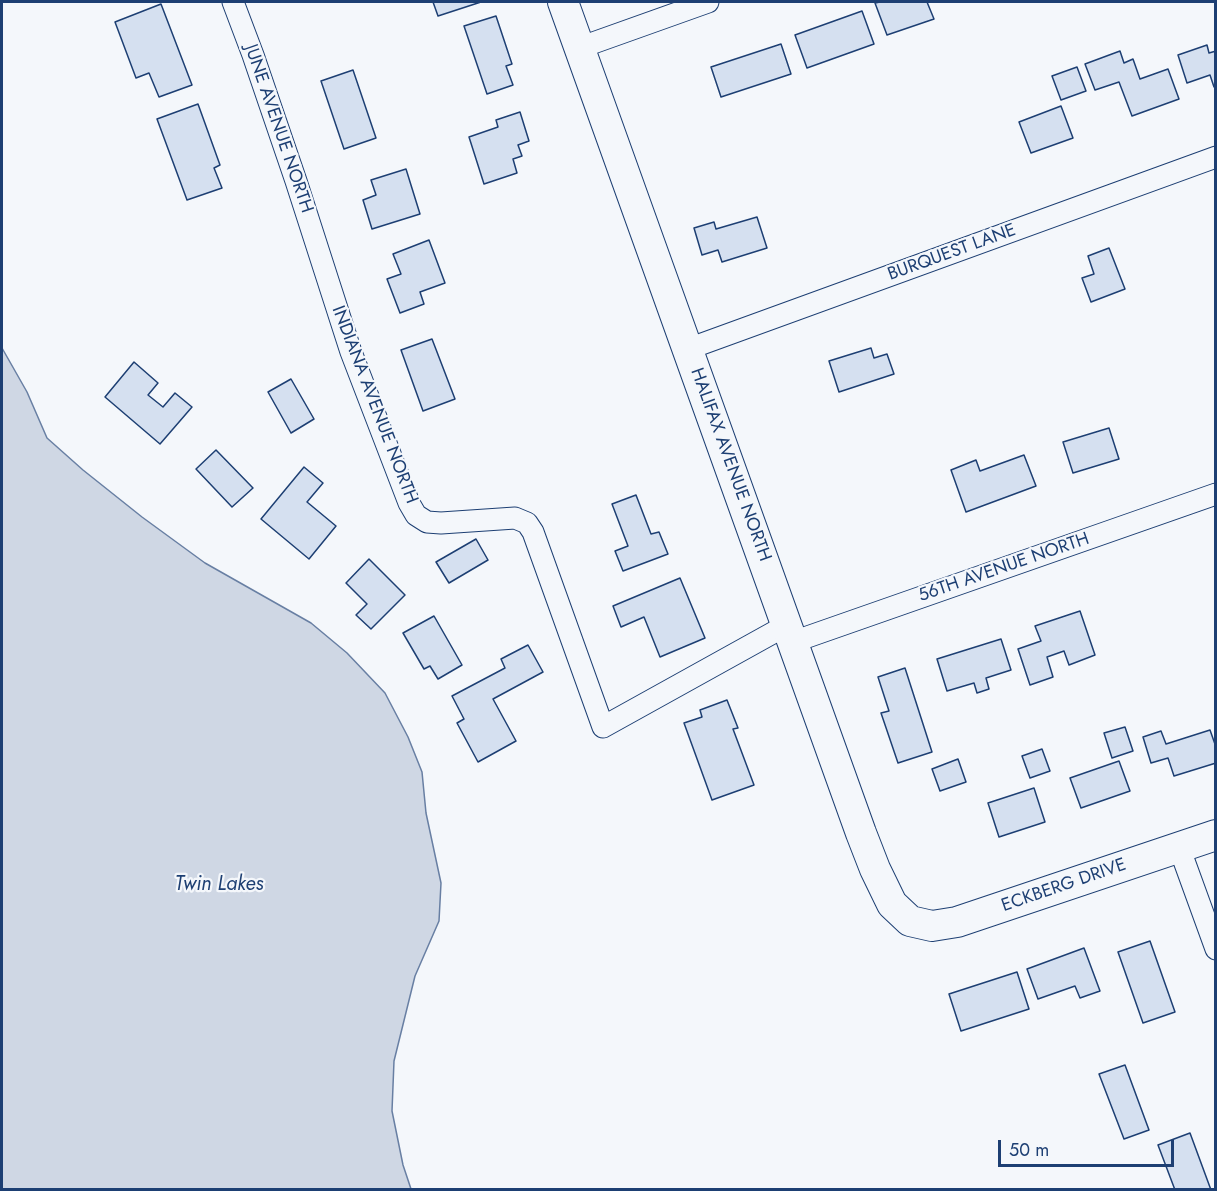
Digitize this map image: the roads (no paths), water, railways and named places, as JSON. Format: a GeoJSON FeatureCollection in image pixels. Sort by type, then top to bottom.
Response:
{"type":"FeatureCollection","features":[{"type":"Feature","properties":{"kind":"street","name":"JUNE AVENUE NORTH"},"geometry":{"type":"LineString","coordinates":[[233,2],[268,97],[321,257]]}},
{"type":"Feature","properties":{"kind":"street","name":"HALIFAX AVENUE NORTH"},"geometry":{"type":"LineString","coordinates":[[563,2],[875,870],[892,904],[910,921]]}},
{"type":"Feature","properties":{"kind":"street"},"geometry":{"type":"LineString","coordinates":[[579,48],[708,2]]}},
{"type":"Feature","properties":{"kind":"street","name":"BURQUEST LANE"},"geometry":{"type":"LineString","coordinates":[[688,349],[1215,157]]}},
{"type":"Feature","properties":{"kind":"street","name":"INDIANA AVENUE NORTH"},"geometry":{"type":"LineString","coordinates":[[321,257],[351,352],[409,503],[416,515],[427,522],[441,524],[515,518],[527,523],[533,532],[603,727],[790,634]]}},
{"type":"Feature","properties":{"kind":"street","name":"56TH AVENUE NORTH"},"geometry":{"type":"LineString","coordinates":[[790,634],[1215,494]]}},
{"type":"Feature","properties":{"kind":"street","name":"ECKBERG DRIVE"},"geometry":{"type":"LineString","coordinates":[[910,921],[932,926],[957,922],[1215,835]]}},
{"type":"Feature","properties":{"kind":"street"},"geometry":{"type":"LineString","coordinates":[[1179,848],[1215,949]]}},
{"type":"Feature","properties":{"kind":"water","name":"Twin Lakes"},"geometry":{"type":"Polygon","coordinates":[[[2,348],[27,392],[47,438],[142,517],[205,563],[311,623],[347,653],[385,693],[408,737],[422,772],[426,813],[441,883],[439,921],[415,976],[394,1061],[392,1111],[403,1165],[411,1189],[2,1189],[2,348]]]}}]}
